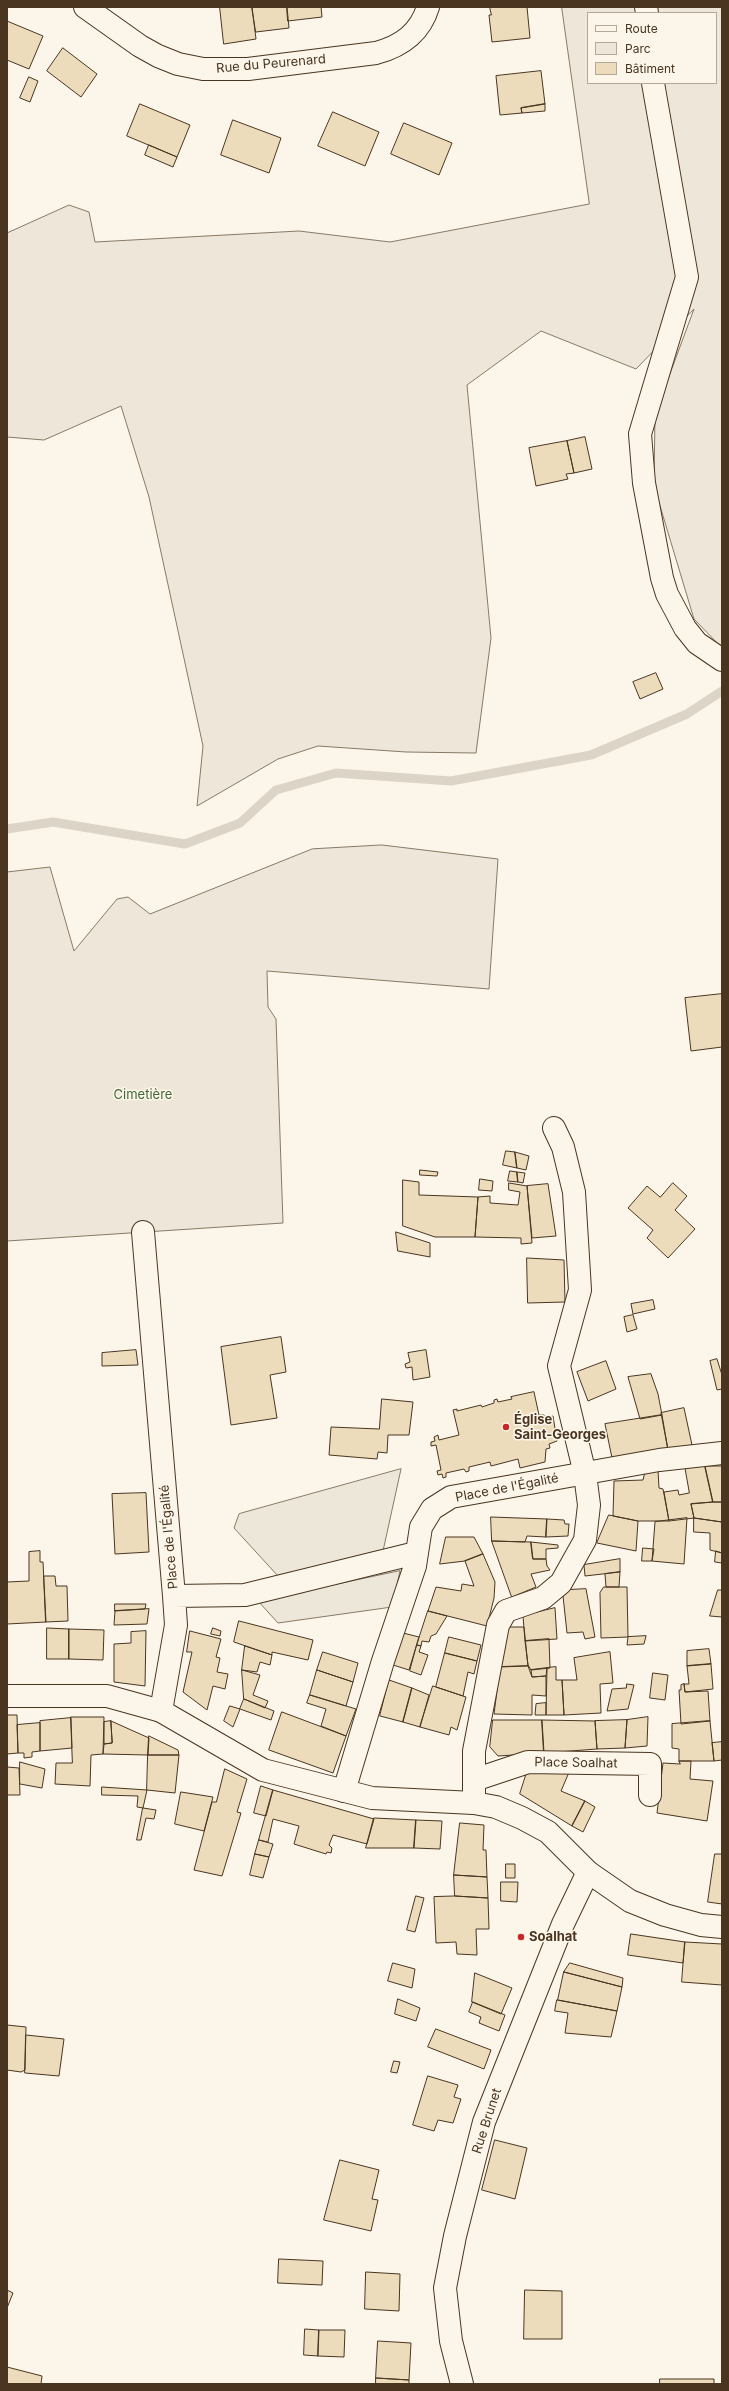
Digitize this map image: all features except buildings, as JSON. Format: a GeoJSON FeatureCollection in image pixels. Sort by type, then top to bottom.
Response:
{"type":"FeatureCollection","features":[{"type":"Feature","properties":{"kind":"street","name":"Rue du Peurenard"},"geometry":{"type":"LineString","coordinates":[[85,7],[140,46],[158,56],[178,64],[222,70],[376,53],[392,49],[409,37],[425,19],[428,7]]}},
{"type":"Feature","properties":{"kind":"street"},"geometry":{"type":"LineString","coordinates":[[653,84],[687,277],[640,434],[644,483],[662,578],[685,628],[697,643],[722,660]]}},
{"type":"Feature","properties":{"kind":"street"},"geometry":{"type":"LineString","coordinates":[[474,1803],[474,1751],[498,1625],[506,1612],[543,1598],[561,1583],[585,1540],[588,1505],[585,1474],[559,1366],[580,1290],[574,1192],[563,1147],[554,1128]]}},
{"type":"Feature","properties":{"kind":"street","name":"Place de l'Égalité"},"geometry":{"type":"LineString","coordinates":[[143,1232],[174,1596],[245,1595],[416,1553]]}},
{"type":"Feature","properties":{"kind":"street","name":"Place de l'Égalité"},"geometry":{"type":"LineString","coordinates":[[344,1791],[383,1661],[415,1566],[421,1527],[432,1509],[451,1497],[659,1460],[722,1453]]}},
{"type":"Feature","properties":{"kind":"street"},"geometry":{"type":"LineString","coordinates":[[161,1711],[176,1625],[174,1596]]}},
{"type":"Feature","properties":{"kind":"street"},"geometry":{"type":"LineString","coordinates":[[7,1696],[107,1696],[161,1711],[263,1770],[372,1798],[474,1803],[496,1807],[548,1832],[588,1872],[630,1901],[665,1915],[701,1925],[722,1927]]}},
{"type":"Feature","properties":{"kind":"street","name":"Place Soalhat"},"geometry":{"type":"LineString","coordinates":[[474,1780],[528,1762],[650,1764],[650,1795]]}},
{"type":"Feature","properties":{"kind":"street","name":"Rue Brunet"},"geometry":{"type":"LineString","coordinates":[[462,2384],[451,2341],[445,2288],[455,2236],[484,2122],[563,1924],[588,1872]]}},
{"type":"Feature","properties":{"kind":"green space"},"geometry":{"type":"Polygon","coordinates":[[[562,7],[722,7],[722,648],[694,619],[654,486],[655,414],[694,309],[636,369],[541,331],[467,385],[491,638],[476,753],[406,752],[318,746],[278,759],[197,806],[203,746],[149,497],[121,406],[44,440],[7,437],[7,233],[69,205],[89,212],[95,242],[299,231],[390,242],[589,204],[562,7]]]}},
{"type":"Feature","properties":{"kind":"green space","name":"Cimetière"},"geometry":{"type":"Polygon","coordinates":[[[382,845],[498,859],[489,989],[267,971],[268,1007],[276,1019],[283,1223],[7,1241],[7,872],[50,867],[74,951],[117,899],[128,897],[150,914],[312,849],[382,845]]]}},
{"type":"Feature","properties":{"kind":"shaded area"},"geometry":{"type":"Polygon","coordinates":[[[401,1469],[383,1551],[278,1576],[234,1528],[239,1514],[401,1469]]]}},
{"type":"Feature","properties":{"kind":"shaded area"},"geometry":{"type":"Polygon","coordinates":[[[400,1571],[392,1607],[278,1623],[258,1601],[400,1571]]]}},
{"type":"Feature","properties":{"kind":"waterway"},"geometry":{"type":"LineString","coordinates":[[7,829],[53,822],[185,844],[240,823],[276,790],[336,773],[451,781],[591,755],[687,714],[722,691]]}},
{"type":"Feature","properties":{"kind":"place","name":"Église Saint-Georges"},"geometry":{"type":"Point","coordinates":[506,1427]}},
{"type":"Feature","properties":{"kind":"place","name":"Soalhat"},"geometry":{"type":"Point","coordinates":[521,1937]}}]}
